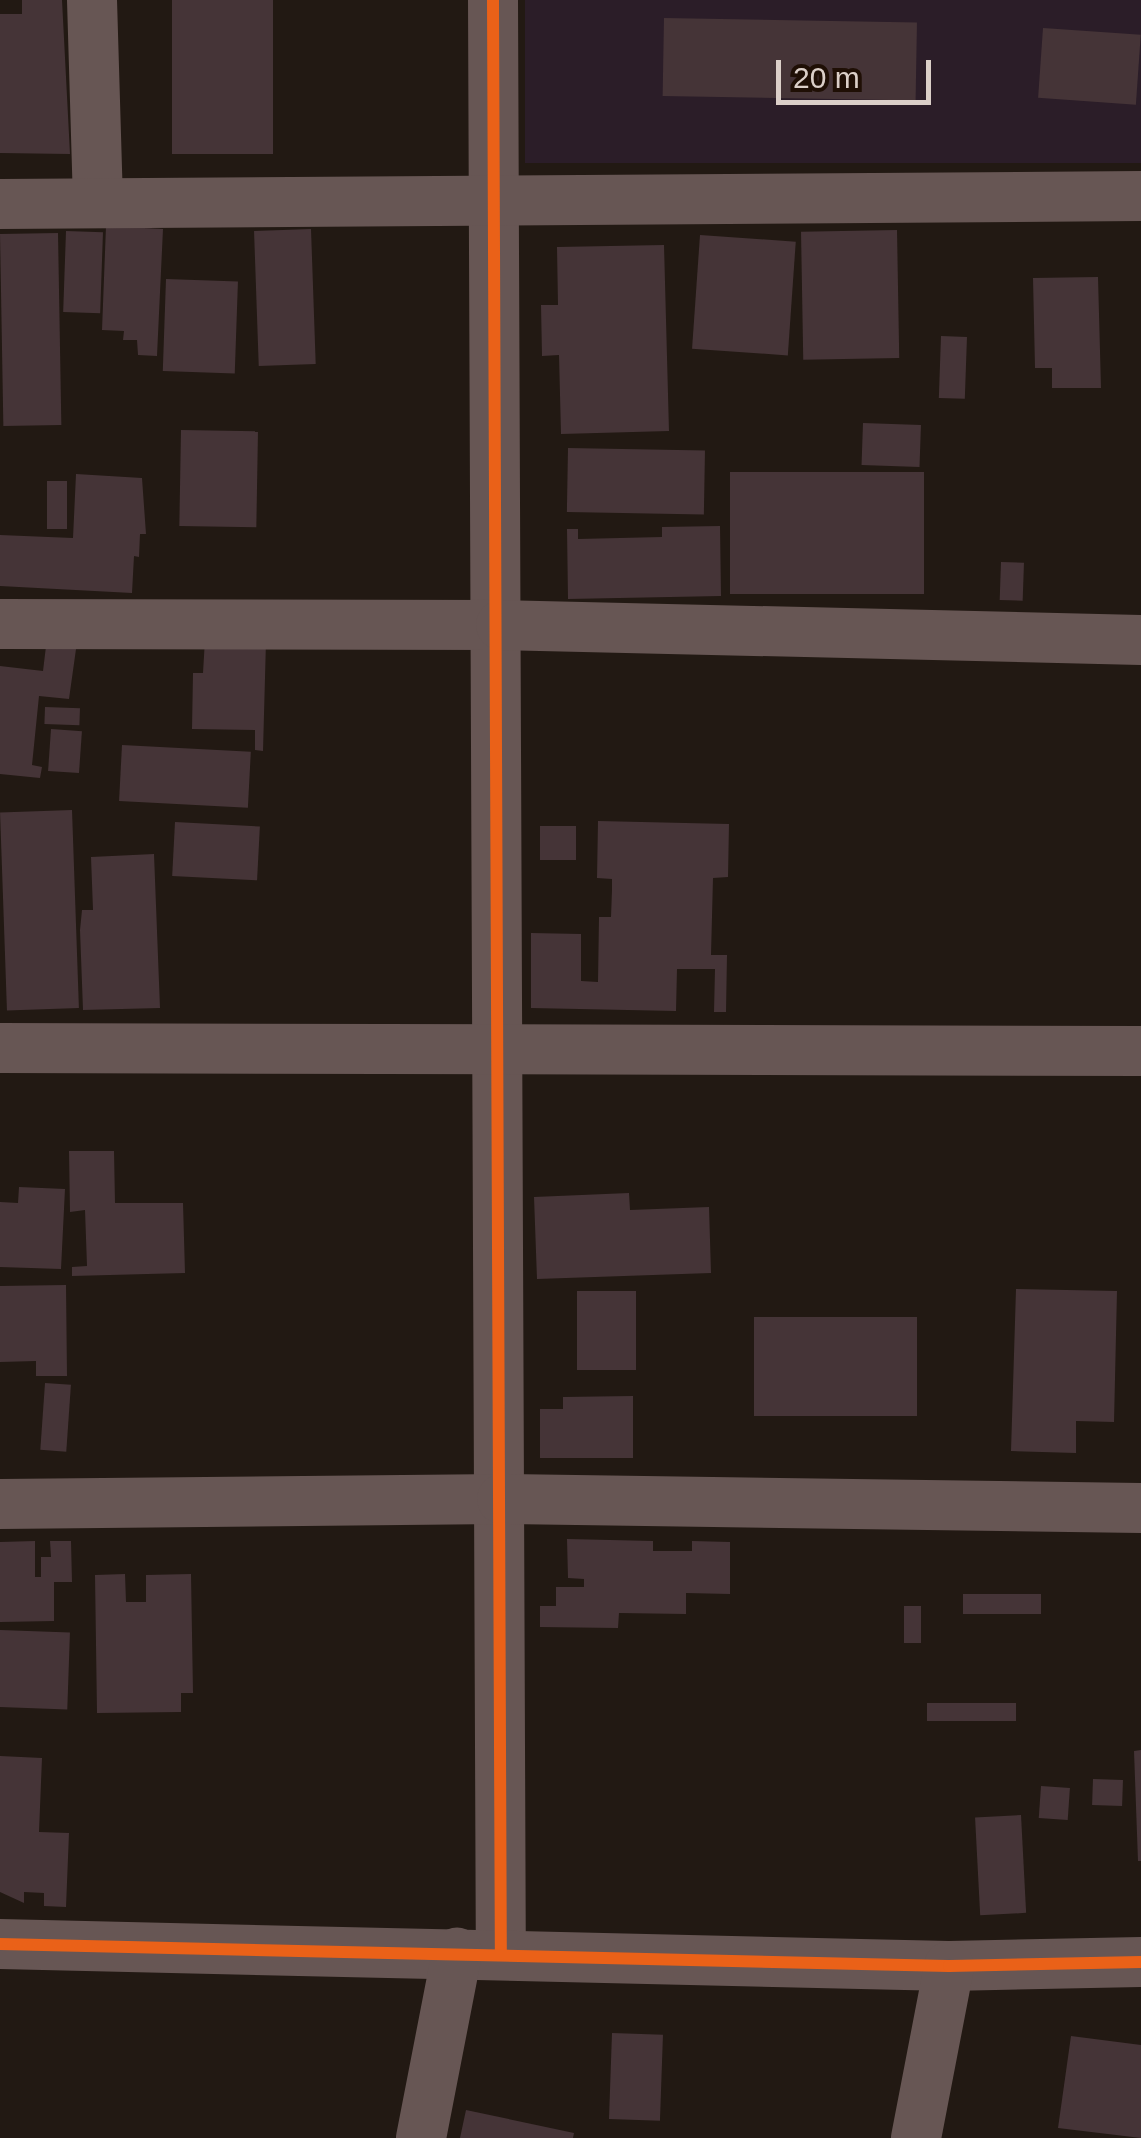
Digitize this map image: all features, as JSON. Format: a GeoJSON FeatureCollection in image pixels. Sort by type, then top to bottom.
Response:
{"type":"FeatureCollection","features":[{"type":"Feature","properties":{"kind":"street"},"geometry":{"type":"LineString","coordinates":[[92,0],[98,203]]}},
{"type":"Feature","properties":{"kind":"street"},"geometry":{"type":"LineString","coordinates":[[420,2138],[479,1953],[502,1499],[500,625],[492,201],[493,0]]}},
{"type":"Feature","properties":{"kind":"street"},"geometry":{"type":"LineString","coordinates":[[0,204],[1141,196]]}},
{"type":"Feature","properties":{"kind":"street"},"geometry":{"type":"LineString","coordinates":[[0,624],[500,625],[1141,640]]}},
{"type":"Feature","properties":{"kind":"street"},"geometry":{"type":"LineString","coordinates":[[0,1048],[1141,1050]]}},
{"type":"Feature","properties":{"kind":"street"},"geometry":{"type":"LineString","coordinates":[[0,1504],[502,1499],[1141,1508]]}},
{"type":"Feature","properties":{"kind":"street"},"geometry":{"type":"LineString","coordinates":[[0,1944],[949,1966],[1141,1962]]}},
{"type":"Feature","properties":{"kind":"street"},"geometry":{"type":"LineString","coordinates":[[916,2138],[949,1966]]}},
{"type":"Feature","properties":{"kind":"shaded area"},"geometry":{"type":"Polygon","coordinates":[[[525,0],[1141,0],[1141,163],[525,163],[525,0]]]}},
{"type":"Feature","properties":{"kind":"building"},"geometry":{"type":"Polygon","coordinates":[[[22,0],[62,0],[70,154],[0,153],[0,14],[22,14],[22,0]]]}},
{"type":"Feature","properties":{"kind":"building"},"geometry":{"type":"Polygon","coordinates":[[[172,0],[273,0],[273,154],[172,154],[172,0]]]}},
{"type":"Feature","properties":{"kind":"building"},"geometry":{"type":"Polygon","coordinates":[[[664,18],[917,22],[916,100],[663,96],[664,18]]]}},
{"type":"Feature","properties":{"kind":"building"},"geometry":{"type":"Polygon","coordinates":[[[1043,28],[1141,35],[1136,105],[1038,98],[1043,28]]]}},
{"type":"Feature","properties":{"kind":"building"},"geometry":{"type":"Polygon","coordinates":[[[106,226],[163,229],[157,356],[138,355],[137,340],[123,340],[124,331],[102,330],[106,226]]]}},
{"type":"Feature","properties":{"kind":"building"},"geometry":{"type":"Polygon","coordinates":[[[311,229],[316,364],[259,366],[254,231],[311,229]]]}},
{"type":"Feature","properties":{"kind":"building"},"geometry":{"type":"Polygon","coordinates":[[[897,230],[899,358],[803,360],[801,232],[897,230]]]}},
{"type":"Feature","properties":{"kind":"building"},"geometry":{"type":"Polygon","coordinates":[[[66,231],[103,232],[100,313],[63,312],[66,231]]]}},
{"type":"Feature","properties":{"kind":"building"},"geometry":{"type":"Polygon","coordinates":[[[58,233],[61,425],[3,426],[0,234],[58,233]]]}},
{"type":"Feature","properties":{"kind":"building"},"geometry":{"type":"Polygon","coordinates":[[[700,235],[796,242],[788,355],[692,349],[700,235]]]}},
{"type":"Feature","properties":{"kind":"building"},"geometry":{"type":"Polygon","coordinates":[[[664,245],[669,431],[561,434],[559,355],[542,356],[541,305],[558,305],[557,247],[664,245]]]}},
{"type":"Feature","properties":{"kind":"building"},"geometry":{"type":"Polygon","coordinates":[[[1098,277],[1101,388],[1052,388],[1052,368],[1035,368],[1033,278],[1098,277]]]}},
{"type":"Feature","properties":{"kind":"building"},"geometry":{"type":"Polygon","coordinates":[[[166,279],[238,282],[235,373],[163,371],[166,279]]]}},
{"type":"Feature","properties":{"kind":"building"},"geometry":{"type":"Polygon","coordinates":[[[941,336],[967,337],[965,399],[939,398],[941,336]]]}},
{"type":"Feature","properties":{"kind":"building"},"geometry":{"type":"Polygon","coordinates":[[[863,423],[921,425],[919,467],[862,465],[863,423]]]}},
{"type":"Feature","properties":{"kind":"building"},"geometry":{"type":"Polygon","coordinates":[[[181,430],[258,431],[256,527],[179,526],[181,430]]]}},
{"type":"Feature","properties":{"kind":"building"},"geometry":{"type":"Polygon","coordinates":[[[568,448],[705,450],[704,514],[567,512],[568,448]]]}},
{"type":"Feature","properties":{"kind":"building"},"geometry":{"type":"Polygon","coordinates":[[[730,472],[924,472],[924,594],[730,594],[730,472]]]}},
{"type":"Feature","properties":{"kind":"building"},"geometry":{"type":"Polygon","coordinates":[[[76,474],[142,478],[146,534],[140,534],[139,557],[134,556],[132,593],[0,586],[0,535],[73,538],[76,474]]]}},
{"type":"Feature","properties":{"kind":"building"},"geometry":{"type":"Polygon","coordinates":[[[47,481],[67,481],[67,529],[47,529],[47,481]]]}},
{"type":"Feature","properties":{"kind":"building"},"geometry":{"type":"Polygon","coordinates":[[[720,526],[721,596],[568,599],[567,529],[578,529],[578,539],[662,537],[662,527],[720,526]]]}},
{"type":"Feature","properties":{"kind":"building"},"geometry":{"type":"Polygon","coordinates":[[[1001,562],[1024,563],[1023,601],[1000,600],[1001,562]]]}},
{"type":"Feature","properties":{"kind":"building"},"geometry":{"type":"Polygon","coordinates":[[[47,638],[77,642],[69,699],[39,696],[32,765],[42,767],[40,778],[0,774],[0,666],[43,671],[47,638]]]}},
{"type":"Feature","properties":{"kind":"building"},"geometry":{"type":"Polygon","coordinates":[[[205,639],[266,641],[263,751],[255,750],[255,730],[192,729],[193,673],[203,673],[205,639]]]}},
{"type":"Feature","properties":{"kind":"building"},"geometry":{"type":"Polygon","coordinates":[[[45,707],[80,708],[79,725],[44,724],[45,707]]]}},
{"type":"Feature","properties":{"kind":"building"},"geometry":{"type":"Polygon","coordinates":[[[51,729],[82,731],[79,773],[48,771],[51,729]]]}},
{"type":"Feature","properties":{"kind":"building"},"geometry":{"type":"Polygon","coordinates":[[[122,745],[251,752],[248,808],[119,801],[122,745]]]}},
{"type":"Feature","properties":{"kind":"building"},"geometry":{"type":"Polygon","coordinates":[[[72,810],[79,1008],[7,1010],[0,813],[72,810]]]}},
{"type":"Feature","properties":{"kind":"building"},"geometry":{"type":"Polygon","coordinates":[[[598,821],[729,824],[728,877],[713,878],[711,955],[727,955],[726,1012],[714,1012],[715,969],[677,969],[676,1011],[531,1008],[531,933],[581,934],[581,981],[598,982],[599,917],[611,917],[612,879],[597,878],[598,821]]]}},
{"type":"Feature","properties":{"kind":"building"},"geometry":{"type":"Polygon","coordinates":[[[175,822],[260,826],[257,880],[172,876],[175,822]]]}},
{"type":"Feature","properties":{"kind":"building"},"geometry":{"type":"Polygon","coordinates":[[[540,826],[576,826],[576,860],[540,860],[540,826]]]}},
{"type":"Feature","properties":{"kind":"building"},"geometry":{"type":"Polygon","coordinates":[[[154,854],[160,1008],[83,1010],[80,930],[82,910],[93,910],[91,857],[154,854]]]}},
{"type":"Feature","properties":{"kind":"building"},"geometry":{"type":"Polygon","coordinates":[[[69,1151],[114,1151],[115,1203],[183,1203],[185,1273],[72,1276],[72,1267],[87,1266],[85,1210],[70,1212],[69,1151]]]}},
{"type":"Feature","properties":{"kind":"building"},"geometry":{"type":"Polygon","coordinates":[[[19,1187],[65,1189],[61,1269],[0,1267],[0,1202],[18,1203],[19,1187]]]}},
{"type":"Feature","properties":{"kind":"building"},"geometry":{"type":"Polygon","coordinates":[[[629,1193],[630,1210],[709,1207],[711,1273],[537,1279],[534,1197],[629,1193]]]}},
{"type":"Feature","properties":{"kind":"building"},"geometry":{"type":"Polygon","coordinates":[[[66,1285],[67,1376],[36,1376],[36,1361],[0,1362],[0,1286],[66,1285]]]}},
{"type":"Feature","properties":{"kind":"building"},"geometry":{"type":"Polygon","coordinates":[[[1016,1289],[1117,1291],[1114,1422],[1076,1421],[1076,1453],[1011,1451],[1016,1289]]]}},
{"type":"Feature","properties":{"kind":"building"},"geometry":{"type":"Polygon","coordinates":[[[577,1291],[636,1291],[636,1370],[577,1370],[577,1291]]]}},
{"type":"Feature","properties":{"kind":"building"},"geometry":{"type":"Polygon","coordinates":[[[754,1317],[917,1317],[917,1416],[754,1416],[754,1317]]]}},
{"type":"Feature","properties":{"kind":"building"},"geometry":{"type":"Polygon","coordinates":[[[45,1383],[71,1385],[66,1452],[40,1450],[45,1383]]]}},
{"type":"Feature","properties":{"kind":"building"},"geometry":{"type":"Polygon","coordinates":[[[633,1396],[633,1458],[540,1458],[540,1409],[563,1409],[563,1397],[633,1396]]]}},
{"type":"Feature","properties":{"kind":"building"},"geometry":{"type":"Polygon","coordinates":[[[567,1539],[653,1541],[653,1551],[692,1551],[692,1541],[730,1542],[730,1594],[686,1593],[686,1614],[619,1613],[618,1628],[540,1627],[540,1606],[556,1606],[556,1587],[584,1587],[584,1579],[568,1578],[567,1539]]]}},
{"type":"Feature","properties":{"kind":"building"},"geometry":{"type":"Polygon","coordinates":[[[35,1541],[35,1577],[41,1577],[41,1557],[51,1557],[50,1541],[71,1541],[72,1582],[54,1582],[54,1621],[0,1622],[0,1542],[35,1541]]]}},
{"type":"Feature","properties":{"kind":"building"},"geometry":{"type":"Polygon","coordinates":[[[125,1574],[126,1602],[146,1602],[146,1575],[191,1574],[193,1693],[181,1693],[181,1712],[97,1713],[95,1575],[125,1574]]]}},
{"type":"Feature","properties":{"kind":"building"},"geometry":{"type":"Polygon","coordinates":[[[963,1594],[1041,1594],[1041,1614],[963,1614],[963,1594]]]}},
{"type":"Feature","properties":{"kind":"building"},"geometry":{"type":"Polygon","coordinates":[[[904,1606],[921,1606],[921,1643],[904,1643],[904,1606]]]}},
{"type":"Feature","properties":{"kind":"building"},"geometry":{"type":"Polygon","coordinates":[[[0,1630],[70,1632],[67,1709],[0,1707],[0,1630]]]}},
{"type":"Feature","properties":{"kind":"building"},"geometry":{"type":"Polygon","coordinates":[[[927,1703],[1016,1703],[1016,1721],[927,1721],[927,1703]]]}},
{"type":"Feature","properties":{"kind":"building"},"geometry":{"type":"Polygon","coordinates":[[[1141,1750],[1141,1861],[1138,1861],[1134,1751],[1141,1750]]]}},
{"type":"Feature","properties":{"kind":"building"},"geometry":{"type":"Polygon","coordinates":[[[0,1756],[42,1758],[39,1832],[69,1833],[66,1907],[44,1906],[44,1893],[24,1892],[24,1903],[0,1892],[0,1756]]]}},
{"type":"Feature","properties":{"kind":"building"},"geometry":{"type":"Polygon","coordinates":[[[1093,1779],[1123,1780],[1122,1806],[1092,1805],[1093,1779]]]}},
{"type":"Feature","properties":{"kind":"building"},"geometry":{"type":"Polygon","coordinates":[[[1041,1786],[1070,1788],[1068,1820],[1039,1818],[1041,1786]]]}},
{"type":"Feature","properties":{"kind":"building"},"geometry":{"type":"Polygon","coordinates":[[[1021,1815],[1026,1913],[980,1915],[975,1817],[1021,1815]]]}},
{"type":"Feature","properties":{"kind":"building"},"geometry":{"type":"Polygon","coordinates":[[[612,2033],[663,2035],[660,2121],[609,2119],[612,2033]]]}},
{"type":"Feature","properties":{"kind":"building"},"geometry":{"type":"Polygon","coordinates":[[[1071,2036],[1141,2045],[1141,2138],[1058,2128],[1071,2036]]]}},
{"type":"Feature","properties":{"kind":"building"},"geometry":{"type":"Polygon","coordinates":[[[466,2110],[574,2133],[573,2138],[460,2138],[466,2110]]]}},
{"type":"Feature","properties":{"kind":"cycle path"},"geometry":{"type":"LineString","coordinates":[[493,0],[501,1953]]}},
{"type":"Feature","properties":{"kind":"cycle path"},"geometry":{"type":"LineString","coordinates":[[0,1944],[949,1966],[1141,1962]]}}]}
